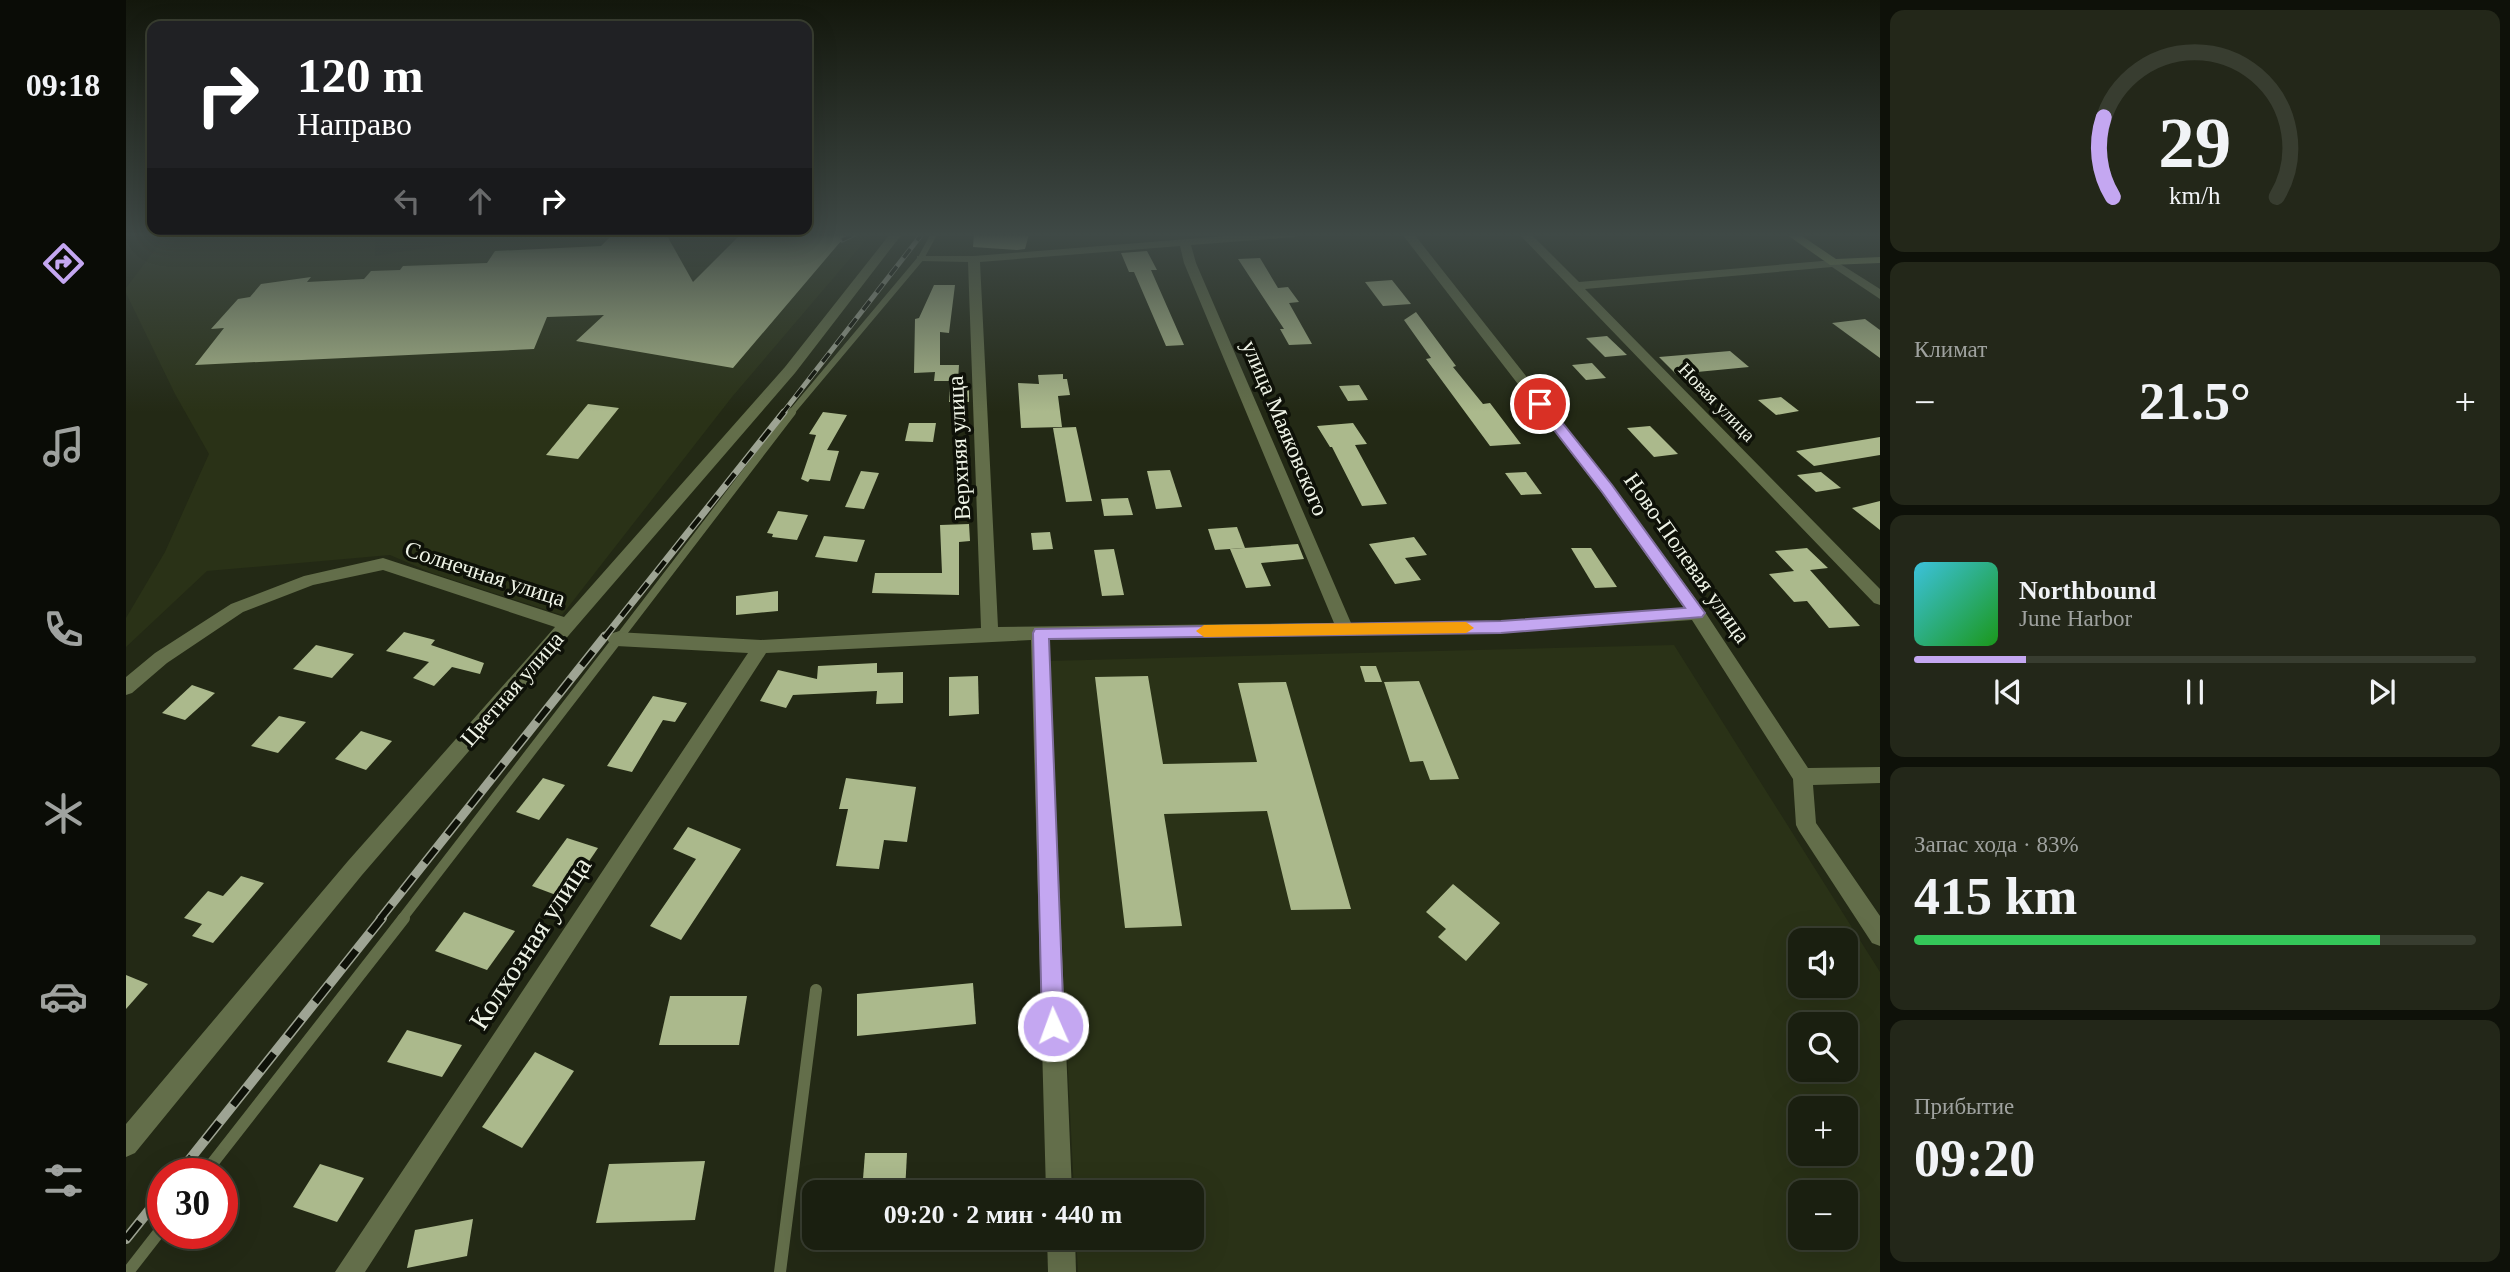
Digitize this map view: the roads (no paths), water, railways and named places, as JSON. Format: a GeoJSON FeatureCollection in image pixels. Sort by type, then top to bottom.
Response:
{"type":"FeatureCollection","features":[{"type":"Feature","properties":{"kind":"street","name":"Цветная улица"},"geometry":{"type":"LineString","coordinates":[[126,1144],[355,868],[790,370],[850,293]]}},
{"type":"Feature","properties":{"kind":"street","name":"Верхняя улица"},"geometry":{"type":"LineString","coordinates":[[975,293],[990,634]]}},
{"type":"Feature","properties":{"kind":"street","name":"улица Маяковского"},"geometry":{"type":"LineString","coordinates":[[1204,293],[1346,630]]}},
{"type":"Feature","properties":{"kind":"street","name":"Ново-Полевая улица"},"geometry":{"type":"LineString","coordinates":[[1454,293],[1607,489],[1697,613],[1803,777],[1807,825],[1880,935]]}},
{"type":"Feature","properties":{"kind":"street","name":"Новая улица"},"geometry":{"type":"LineString","coordinates":[[1585,293],[1880,598]]}},
{"type":"Feature","properties":{"kind":"street","name":"Солнечная улица"},"geometry":{"type":"LineString","coordinates":[[126,688],[161,658],[237,608],[310,580],[383,564],[568,625]]}},
{"type":"Feature","properties":{"kind":"street"},"geometry":{"type":"LineString","coordinates":[[616,639],[761,647],[990,634],[1501,627],[1697,613]]}},
{"type":"Feature","properties":{"kind":"street"},"geometry":{"type":"LineString","coordinates":[[1041,633],[1059,1180]]}},
{"type":"Feature","properties":{"kind":"street","name":"Колхозная улица"},"geometry":{"type":"LineString","coordinates":[[349,1272],[761,647]]}},
{"type":"Feature","properties":{"kind":"street"},"geometry":{"type":"LineString","coordinates":[[1803,777],[1880,775]]}},
{"type":"Feature","properties":{"kind":"street"},"geometry":{"type":"LineString","coordinates":[[1061,1250],[1062,1272]]}},
{"type":"Feature","properties":{"kind":"lane"},"geometry":{"type":"LineString","coordinates":[[216,1158],[469,834],[812,385],[891,293]]}},
{"type":"Feature","properties":{"kind":"lane"},"geometry":{"type":"LineString","coordinates":[[780,1272],[816,990]]}},
{"type":"Feature","properties":{"kind":"lane"},"geometry":{"type":"LineString","coordinates":[[128,1272],[147,1248]]}},
{"type":"Feature","properties":{"kind":"railway"},"geometry":{"type":"LineString","coordinates":[[782,414],[876,293]]}},
{"type":"Feature","properties":{"kind":"railway"},"geometry":{"type":"LineString","coordinates":[[604,638],[784,412]]}},
{"type":"Feature","properties":{"kind":"railway"},"geometry":{"type":"LineString","coordinates":[[380,919],[605,636]]}},
{"type":"Feature","properties":{"kind":"railway"},"geometry":{"type":"LineString","coordinates":[[191,1158],[382,918]]}},
{"type":"Feature","properties":{"kind":"railway"},"geometry":{"type":"LineString","coordinates":[[126,1239],[147,1213]]}}]}
